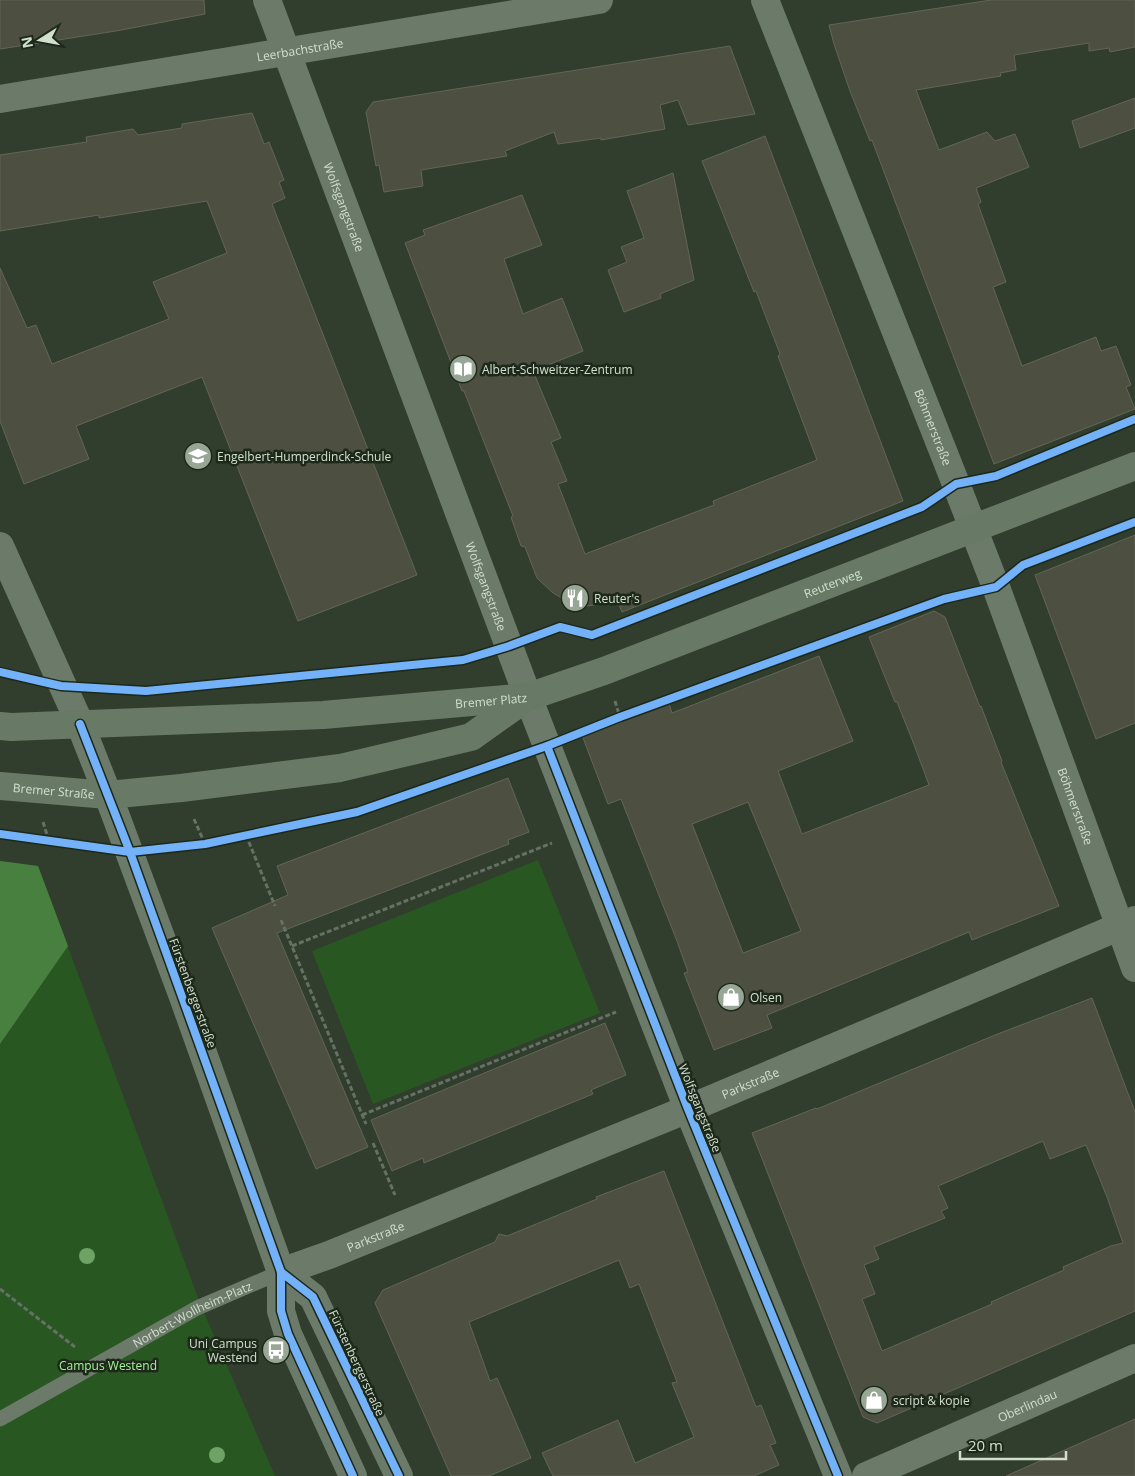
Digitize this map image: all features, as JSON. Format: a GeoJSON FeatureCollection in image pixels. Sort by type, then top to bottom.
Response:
{"type":"FeatureCollection","features":[{"type":"Feature","properties":{"kind":"main road","name":"Reuterweg"},"geometry":{"type":"LineString","coordinates":[[528,697],[604,672],[1135,466]]}},
{"type":"Feature","properties":{"kind":"main road","name":"Bremer Platz"},"geometry":{"type":"LineString","coordinates":[[80,724],[323,714],[528,697]]}},
{"type":"Feature","properties":{"kind":"main road","name":"Bremer Platz"},"geometry":{"type":"LineString","coordinates":[[108,795],[181,788],[359,764],[471,737],[528,697]]}},
{"type":"Feature","properties":{"kind":"main road"},"geometry":{"type":"LineString","coordinates":[[0,726],[10,728],[80,724]]}},
{"type":"Feature","properties":{"kind":"main road","name":"Bremer Straße"},"geometry":{"type":"LineString","coordinates":[[0,786],[108,795]]}},
{"type":"Feature","properties":{"kind":"street","name":"Wolfsgangstraße"},"geometry":{"type":"LineString","coordinates":[[267,0],[528,697],[688,1109],[838,1476]]}},
{"type":"Feature","properties":{"kind":"street","name":"Leerbachstraße"},"geometry":{"type":"LineString","coordinates":[[0,99],[600,0]]}},
{"type":"Feature","properties":{"kind":"street","name":"Böhmerstraße"},"geometry":{"type":"LineString","coordinates":[[765,0],[1127,924],[1135,968]]}},
{"type":"Feature","properties":{"kind":"street","name":"Fürstenbergerstraße"},"geometry":{"type":"LineString","coordinates":[[0,546],[80,724],[108,795],[182,994],[281,1272],[281,1311],[288,1334],[353,1476]]}},
{"type":"Feature","properties":{"kind":"street","name":"Parkstraße"},"geometry":{"type":"LineString","coordinates":[[281,1272],[688,1109],[1127,924]]}},
{"type":"Feature","properties":{"kind":"street","name":"Fürstenbergerstraße"},"geometry":{"type":"LineString","coordinates":[[281,1272],[313,1297],[398,1476]]}},
{"type":"Feature","properties":{"kind":"street","name":"Oberlindau"},"geometry":{"type":"LineString","coordinates":[[866,1476],[1135,1358]]}},
{"type":"Feature","properties":{"kind":"lane","name":"Norbert-Wollheim-Platz"},"geometry":{"type":"LineString","coordinates":[[0,1419],[197,1308],[281,1272]]}},
{"type":"Feature","properties":{"kind":"path"},"geometry":{"type":"LineString","coordinates":[[292,946],[580,831]]}},
{"type":"Feature","properties":{"kind":"path"},"geometry":{"type":"LineString","coordinates":[[246,835],[275,906]]}},
{"type":"Feature","properties":{"kind":"path"},"geometry":{"type":"LineString","coordinates":[[281,920],[366,1124]]}},
{"type":"Feature","properties":{"kind":"path"},"geometry":{"type":"LineString","coordinates":[[362,1115],[646,1000]]}},
{"type":"Feature","properties":{"kind":"path"},"geometry":{"type":"LineString","coordinates":[[373,1142],[406,1223]]}},
{"type":"Feature","properties":{"kind":"path"},"geometry":{"type":"LineString","coordinates":[[0,1289],[97,1364]]}},
{"type":"Feature","properties":{"kind":"green space"},"geometry":{"type":"Polygon","coordinates":[[[538,860],[600,1013],[373,1104],[312,951],[538,860]]]}},
{"type":"Feature","properties":{"kind":"green space","name":"Campus Westend"},"geometry":{"type":"Polygon","coordinates":[[[0,861],[38,866],[201,1306],[275,1476],[0,1476],[0,861]]]}},
{"type":"Feature","properties":{"kind":"green space"},"geometry":{"type":"Polygon","coordinates":[[[0,861],[38,866],[68,946],[0,1044],[0,861]]]}},
{"type":"Feature","properties":{"kind":"building"},"geometry":{"type":"Polygon","coordinates":[[[0,0],[204,0],[205,14],[116,31],[0,49],[0,0]]]}},
{"type":"Feature","properties":{"kind":"building"},"geometry":{"type":"Polygon","coordinates":[[[991,0],[1135,0],[1135,47],[1110,52],[1109,48],[1089,51],[1089,43],[1014,55],[1016,70],[1000,73],[1001,76],[916,90],[939,150],[987,132],[995,141],[1015,134],[1029,167],[976,188],[981,202],[978,204],[1006,282],[993,287],[1022,366],[1096,337],[1101,351],[1116,346],[1131,385],[1126,387],[1135,409],[994,464],[872,140],[870,141],[850,91],[829,25],[991,0]]]}},
{"type":"Feature","properties":{"kind":"building"},"geometry":{"type":"Polygon","coordinates":[[[730,46],[755,114],[688,125],[678,100],[660,105],[665,129],[601,140],[601,138],[558,144],[554,132],[505,151],[507,156],[421,170],[423,186],[384,192],[379,165],[376,166],[366,112],[373,102],[730,46]]]}},
{"type":"Feature","properties":{"kind":"building"},"geometry":{"type":"Polygon","coordinates":[[[1135,98],[1135,128],[1080,148],[1072,121],[1135,98]]]}},
{"type":"Feature","properties":{"kind":"building"},"geometry":{"type":"Polygon","coordinates":[[[252,113],[264,144],[269,142],[284,180],[279,182],[285,198],[272,204],[417,575],[298,621],[202,377],[76,426],[89,459],[24,484],[0,421],[0,268],[27,328],[36,325],[52,364],[169,319],[153,282],[227,253],[207,201],[99,218],[99,215],[0,231],[0,155],[87,142],[86,137],[133,129],[138,135],[182,128],[182,124],[252,113]]]}},
{"type":"Feature","properties":{"kind":"building"},"geometry":{"type":"Polygon","coordinates":[[[765,136],[903,501],[622,612],[618,602],[587,606],[565,600],[553,593],[537,578],[525,547],[521,546],[511,517],[513,516],[405,243],[425,235],[423,230],[522,195],[542,245],[504,259],[523,314],[562,298],[583,351],[533,371],[561,438],[551,442],[567,481],[558,484],[585,554],[714,505],[713,501],[817,460],[756,291],[754,292],[702,161],[765,136]]]}},
{"type":"Feature","properties":{"kind":"building"},"geometry":{"type":"Polygon","coordinates":[[[673,173],[694,280],[660,294],[661,298],[624,312],[608,270],[627,262],[621,247],[644,238],[627,191],[673,173]]]}},
{"type":"Feature","properties":{"kind":"building"},"geometry":{"type":"Polygon","coordinates":[[[1135,535],[1135,723],[1096,739],[1035,575],[1135,535]]]}},
{"type":"Feature","properties":{"kind":"building"},"geometry":{"type":"Polygon","coordinates":[[[934,611],[945,617],[1059,906],[972,940],[969,932],[767,1015],[772,1028],[714,1050],[684,973],[688,972],[677,941],[621,799],[608,804],[582,735],[668,701],[672,713],[819,656],[853,741],[778,771],[802,834],[929,785],[897,702],[895,702],[869,637],[934,611]],[[748,802],[692,824],[743,953],[801,931],[748,802]]]}},
{"type":"Feature","properties":{"kind":"building"},"geometry":{"type":"Polygon","coordinates":[[[508,778],[529,832],[508,840],[509,844],[277,933],[368,1147],[316,1169],[212,928],[288,895],[277,866],[508,778]]]}},
{"type":"Feature","properties":{"kind":"building"},"geometry":{"type":"Polygon","coordinates":[[[1092,998],[1135,1112],[1135,1311],[877,1423],[863,1417],[752,1133],[817,1109],[995,1035],[1092,998]],[[1043,1141],[938,1186],[948,1208],[941,1211],[945,1218],[874,1247],[879,1259],[864,1265],[875,1294],[862,1299],[882,1351],[992,1304],[991,1302],[1064,1270],[1063,1267],[1111,1246],[1123,1243],[1086,1145],[1050,1159],[1043,1141]]]}},
{"type":"Feature","properties":{"kind":"building"},"geometry":{"type":"Polygon","coordinates":[[[605,1023],[626,1075],[591,1090],[593,1094],[424,1163],[423,1158],[392,1171],[371,1120],[605,1023]]]}},
{"type":"Feature","properties":{"kind":"building"},"geometry":{"type":"Polygon","coordinates":[[[664,1171],[756,1407],[761,1405],[776,1443],[770,1445],[779,1465],[754,1476],[553,1476],[542,1453],[618,1420],[635,1463],[694,1437],[672,1383],[677,1382],[639,1284],[630,1288],[619,1260],[469,1322],[490,1381],[497,1378],[531,1458],[489,1476],[451,1476],[375,1303],[383,1290],[495,1242],[499,1234],[507,1236],[597,1199],[596,1197],[664,1171]]]}},
{"type":"Feature","properties":{"kind":"building"},"geometry":{"type":"Polygon","coordinates":[[[1135,1419],[1135,1476],[1006,1476],[1094,1437],[1135,1419]]]}},
{"type":"Feature","properties":{"kind":"cycle path"},"geometry":{"type":"LineString","coordinates":[[0,672],[61,686],[146,691],[463,660],[509,646],[560,627],[592,635],[922,507],[956,484],[996,476],[1135,419]]}},
{"type":"Feature","properties":{"kind":"cycle path"},"geometry":{"type":"LineString","coordinates":[[0,834],[130,852],[205,844],[357,812],[547,746],[620,717],[944,599],[996,587],[1023,565],[1135,522]]}},
{"type":"Feature","properties":{"kind":"cycle path"},"geometry":{"type":"LineString","coordinates":[[80,724],[130,852],[281,1272],[281,1311],[288,1334],[353,1476]]}},
{"type":"Feature","properties":{"kind":"cycle path"},"geometry":{"type":"LineString","coordinates":[[547,746],[688,1109],[838,1476]]}},
{"type":"Feature","properties":{"kind":"cycle path"},"geometry":{"type":"LineString","coordinates":[[281,1272],[313,1297],[399,1476]]}},
{"type":"Feature","properties":{"kind":"place","name":"Albert-Schweitzer-Zentrum"},"geometry":{"type":"Point","coordinates":[463,369]}},
{"type":"Feature","properties":{"kind":"place","name":"Engelbert-Humperdinck-Schule"},"geometry":{"type":"Point","coordinates":[198,456]}},
{"type":"Feature","properties":{"kind":"place","name":"Reuter's"},"geometry":{"type":"Point","coordinates":[575,598]}},
{"type":"Feature","properties":{"kind":"place","name":"Olsen"},"geometry":{"type":"Point","coordinates":[731,997]}},
{"type":"Feature","properties":{"kind":"place","name":"Uni Campus Westend"},"geometry":{"type":"Point","coordinates":[276,1350]}},
{"type":"Feature","properties":{"kind":"place","name":"script & kopie"},"geometry":{"type":"Point","coordinates":[874,1400]}}]}
